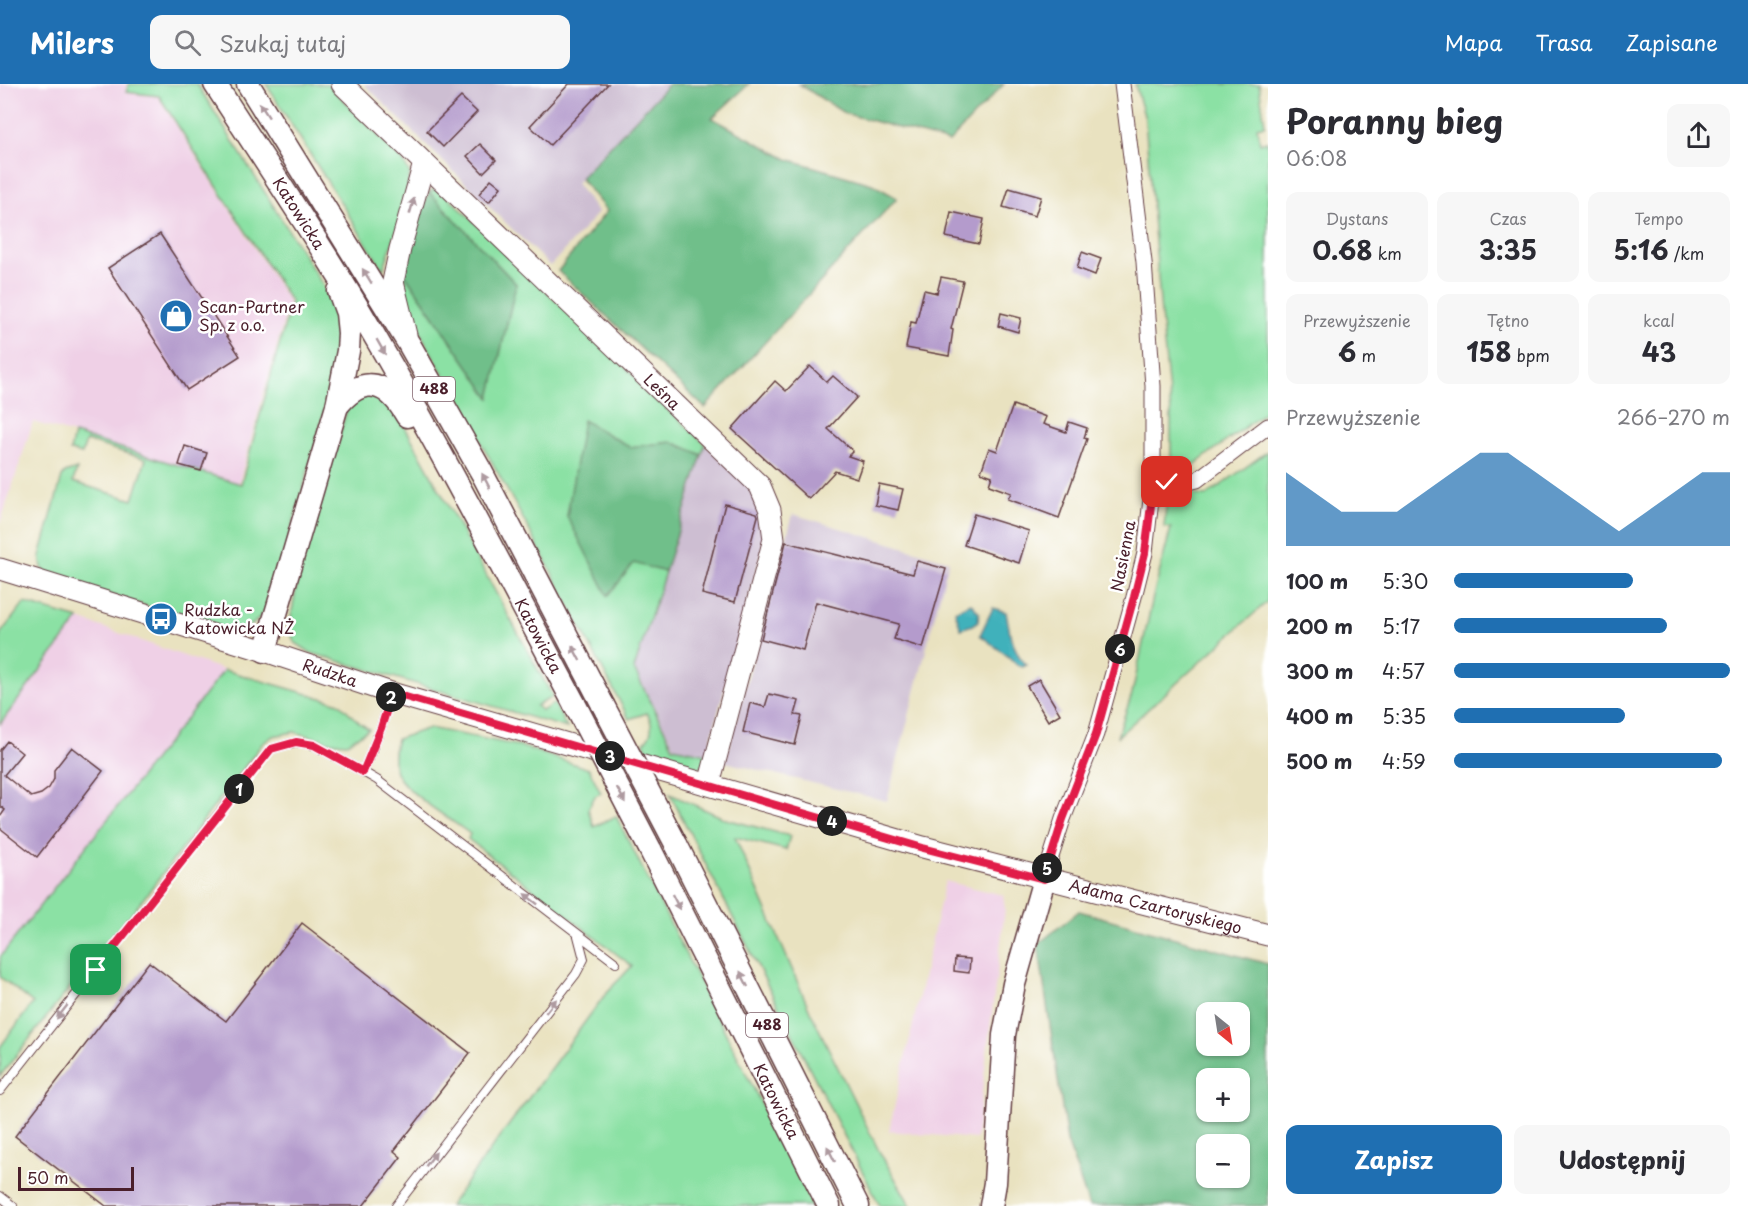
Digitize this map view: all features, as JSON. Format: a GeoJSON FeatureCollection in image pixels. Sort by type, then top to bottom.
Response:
{"type":"FeatureCollection","features":[{"type":"Feature","properties":{"kind":"main road","name":"Katowicka"},"geometry":{"type":"LineString","coordinates":[[215,84],[329,261],[395,371],[472,508],[650,849],[829,1206]]}},
{"type":"Feature","properties":{"kind":"main road","name":"Katowicka"},"geometry":{"type":"LineString","coordinates":[[248,84],[409,344],[482,473],[676,844],[858,1206]]}},
{"type":"Feature","properties":{"kind":"main road"},"geometry":{"type":"LineString","coordinates":[[265,651],[336,406],[348,351],[347,313],[329,261]]}},
{"type":"Feature","properties":{"kind":"main road"},"geometry":{"type":"LineString","coordinates":[[336,406],[348,394],[365,386],[385,389],[398,401],[494,572],[545,650]]}},
{"type":"Feature","properties":{"kind":"main road"},"geometry":{"type":"LineString","coordinates":[[991,1206],[995,1183],[1004,1035],[1014,984],[1044,879]]}},
{"type":"Feature","properties":{"kind":"street","name":"Leśna"},"geometry":{"type":"LineString","coordinates":[[342,84],[760,486],[770,510],[774,539],[709,784]]}},
{"type":"Feature","properties":{"kind":"street","name":"Nasienna"},"geometry":{"type":"LineString","coordinates":[[1044,879],[1063,819],[1096,734],[1134,597],[1145,553],[1154,481],[1154,386],[1144,262],[1122,84]]}},
{"type":"Feature","properties":{"kind":"street"},"geometry":{"type":"LineString","coordinates":[[409,344],[393,282],[424,163]]}},
{"type":"Feature","properties":{"kind":"street"},"geometry":{"type":"LineString","coordinates":[[1154,481],[1185,483],[1197,480],[1268,426]]}},
{"type":"Feature","properties":{"kind":"street","name":"Rudzka"},"geometry":{"type":"LineString","coordinates":[[0,569],[392,693],[923,848],[1044,879]]}},
{"type":"Feature","properties":{"kind":"street","name":"Adama Czartoryskiego"},"geometry":{"type":"LineString","coordinates":[[1044,879],[1268,935]]}},
{"type":"Feature","properties":{"kind":"lane"},"geometry":{"type":"LineString","coordinates":[[363,772],[392,693]]}},
{"type":"Feature","properties":{"kind":"lane"},"geometry":{"type":"LineString","coordinates":[[0,1091],[271,749],[296,742],[314,745],[386,787],[616,963]]}},
{"type":"Feature","properties":{"kind":"lane"},"geometry":{"type":"LineString","coordinates":[[396,1206],[576,974],[584,959],[577,935]]}},
{"type":"Feature","properties":{"kind":"lane"},"geometry":{"type":"LineString","coordinates":[[0,1196],[13,1206]]}},
{"type":"Feature","properties":{"kind":"shaded area"},"geometry":{"type":"Polygon","coordinates":[[[0,84],[127,84],[125,93],[158,97],[289,302],[239,483],[33,422],[0,524],[0,84]]]}},
{"type":"Feature","properties":{"kind":"shaded area"},"geometry":{"type":"Polygon","coordinates":[[[364,84],[673,84],[576,183],[598,213],[550,266],[364,84]]]}},
{"type":"Feature","properties":{"kind":"shaded area"},"geometry":{"type":"Polygon","coordinates":[[[705,444],[758,496],[766,534],[707,754],[674,747],[634,668],[705,444]]]}},
{"type":"Feature","properties":{"kind":"shaded area"},"geometry":{"type":"Polygon","coordinates":[[[793,514],[949,561],[887,801],[725,762],[793,514]]]}},
{"type":"Feature","properties":{"kind":"shaded area"},"geometry":{"type":"Polygon","coordinates":[[[79,619],[224,670],[0,957],[0,724],[79,619]]]}},
{"type":"Feature","properties":{"kind":"shaded area"},"geometry":{"type":"Polygon","coordinates":[[[945,881],[1003,895],[1005,909],[976,1139],[889,1131],[945,881]]]}},
{"type":"Feature","properties":{"kind":"green space"},"geometry":{"type":"Polygon","coordinates":[[[129,84],[197,84],[341,314],[344,342],[272,599],[257,621],[235,634],[50,576],[42,568],[40,556],[65,473],[77,469],[73,482],[133,500],[146,459],[86,441],[82,454],[70,451],[74,434],[241,484],[291,302],[159,96],[126,92],[129,84]]]}},
{"type":"Feature","properties":{"kind":"green space"},"geometry":{"type":"Polygon","coordinates":[[[266,84],[328,84],[403,161],[410,174],[403,213],[383,270],[266,84]]]}},
{"type":"Feature","properties":{"kind":"green space"},"geometry":{"type":"Polygon","coordinates":[[[669,84],[749,84],[712,118],[787,159],[872,184],[897,198],[705,408],[558,271],[607,211],[580,178],[669,84]]]}},
{"type":"Feature","properties":{"kind":"green space"},"geometry":{"type":"Polygon","coordinates":[[[799,84],[1004,84],[949,142],[844,113],[799,84]]]}},
{"type":"Feature","properties":{"kind":"green space"},"geometry":{"type":"Polygon","coordinates":[[[1135,84],[1259,84],[1265,125],[1257,127],[1260,143],[1267,141],[1268,151],[1268,410],[1190,468],[1177,467],[1171,460],[1171,413],[1145,119],[1135,84]]]}},
{"type":"Feature","properties":{"kind":"green space"},"geometry":{"type":"Polygon","coordinates":[[[438,187],[705,444],[702,455],[672,442],[630,447],[567,516],[665,572],[634,669],[673,747],[707,754],[706,762],[702,767],[693,768],[649,753],[644,743],[651,728],[647,713],[629,719],[526,524],[411,316],[406,303],[403,271],[490,398],[516,284],[429,192],[438,187]]]}},
{"type":"Feature","properties":{"kind":"green space"},"geometry":{"type":"Polygon","coordinates":[[[429,192],[516,284],[490,398],[403,271],[414,228],[429,192]]]}},
{"type":"Feature","properties":{"kind":"green space"},"geometry":{"type":"Polygon","coordinates":[[[377,395],[399,416],[553,697],[536,706],[542,711],[554,703],[567,728],[311,653],[294,642],[289,627],[301,562],[348,406],[357,396],[377,395]]]}},
{"type":"Feature","properties":{"kind":"green space"},"geometry":{"type":"Polygon","coordinates":[[[583,420],[630,447],[672,442],[702,455],[665,572],[634,563],[608,596],[567,516],[583,420]]]}},
{"type":"Feature","properties":{"kind":"green space"},"geometry":{"type":"Polygon","coordinates":[[[1268,451],[1268,601],[1117,737],[1132,694],[1171,528],[1164,527],[1167,497],[1177,493],[1206,496],[1268,451]]]}},
{"type":"Feature","properties":{"kind":"green space"},"geometry":{"type":"Polygon","coordinates":[[[24,603],[79,619],[0,724],[0,634],[24,603]]]}},
{"type":"Feature","properties":{"kind":"green space"},"geometry":{"type":"Polygon","coordinates":[[[224,670],[339,703],[369,729],[347,743],[332,742],[294,732],[273,736],[262,744],[98,958],[91,961],[0,1076],[0,1047],[33,1003],[0,977],[0,957],[224,670]]]}},
{"type":"Feature","properties":{"kind":"green space"},"geometry":{"type":"Polygon","coordinates":[[[429,728],[520,746],[589,769],[601,793],[595,796],[588,809],[594,827],[616,816],[813,1206],[449,1206],[607,992],[632,966],[468,839],[470,834],[411,791],[398,776],[394,763],[397,739],[429,728]]]}},
{"type":"Feature","properties":{"kind":"green space"},"geometry":{"type":"Polygon","coordinates":[[[670,794],[726,819],[790,836],[786,850],[735,837],[810,1011],[879,1151],[911,1206],[880,1206],[670,794]]]}},
{"type":"Feature","properties":{"kind":"green space"},"geometry":{"type":"Polygon","coordinates":[[[1079,911],[1268,964],[1268,1206],[1089,1206],[1067,1141],[1038,944],[1079,911]]]}},
{"type":"Feature","properties":{"kind":"water"},"geometry":{"type":"Polygon","coordinates":[[[971,603],[979,613],[978,621],[961,629],[955,611],[971,603]]]}},
{"type":"Feature","properties":{"kind":"water"},"geometry":{"type":"Polygon","coordinates":[[[993,608],[1006,612],[1011,639],[1026,665],[1023,667],[1017,665],[980,635],[993,608]]]}},
{"type":"Feature","properties":{"kind":"building"},"geometry":{"type":"Polygon","coordinates":[[[569,84],[608,84],[550,145],[530,126],[569,84]]]}},
{"type":"Feature","properties":{"kind":"building"},"geometry":{"type":"Polygon","coordinates":[[[461,97],[477,112],[443,147],[427,131],[461,97]]]}},
{"type":"Feature","properties":{"kind":"building"},"geometry":{"type":"Polygon","coordinates":[[[480,144],[496,160],[483,173],[467,156],[480,144]]]}},
{"type":"Feature","properties":{"kind":"building"},"geometry":{"type":"Polygon","coordinates":[[[491,179],[501,187],[489,202],[479,194],[491,179]]]}},
{"type":"Feature","properties":{"kind":"building"},"geometry":{"type":"Polygon","coordinates":[[[1009,188],[1041,197],[1035,216],[1003,207],[1009,188]]]}},
{"type":"Feature","properties":{"kind":"building"},"geometry":{"type":"Polygon","coordinates":[[[951,212],[984,219],[979,244],[946,237],[951,212]]]}},
{"type":"Feature","properties":{"kind":"building","name":"Scan-Partner Sp. z o.o."},"geometry":{"type":"Polygon","coordinates":[[[160,234],[240,356],[187,390],[108,268],[160,234]]]}},
{"type":"Feature","properties":{"kind":"building"},"geometry":{"type":"Polygon","coordinates":[[[1082,252],[1101,259],[1095,275],[1077,268],[1082,252]]]}},
{"type":"Feature","properties":{"kind":"building"},"geometry":{"type":"Polygon","coordinates":[[[941,277],[963,281],[951,329],[953,330],[949,356],[906,348],[911,322],[916,323],[924,290],[937,293],[941,277]]]}},
{"type":"Feature","properties":{"kind":"building"},"geometry":{"type":"Polygon","coordinates":[[[1001,313],[1021,318],[1018,332],[998,326],[1001,313]]]}},
{"type":"Feature","properties":{"kind":"building"},"geometry":{"type":"Polygon","coordinates":[[[810,366],[827,382],[833,376],[857,397],[828,429],[853,451],[848,456],[863,461],[857,478],[835,471],[809,499],[732,429],[775,381],[786,391],[810,366]]]}},
{"type":"Feature","properties":{"kind":"building"},"geometry":{"type":"Polygon","coordinates":[[[1013,405],[1046,417],[1043,424],[1066,432],[1069,422],[1087,428],[1084,438],[1087,439],[1059,518],[1008,499],[1011,493],[989,485],[992,476],[981,472],[989,448],[997,451],[1013,405]]]}},
{"type":"Feature","properties":{"kind":"building"},"geometry":{"type":"Polygon","coordinates":[[[185,446],[207,453],[201,471],[179,465],[185,446]]]}},
{"type":"Feature","properties":{"kind":"building"},"geometry":{"type":"Polygon","coordinates":[[[879,484],[903,489],[898,510],[875,505],[879,484]]]}},
{"type":"Feature","properties":{"kind":"building"},"geometry":{"type":"Polygon","coordinates":[[[725,504],[757,513],[758,516],[735,602],[702,594],[725,504]]]}},
{"type":"Feature","properties":{"kind":"building"},"geometry":{"type":"Polygon","coordinates":[[[974,514],[1029,531],[1019,563],[964,545],[974,514]]]}},
{"type":"Feature","properties":{"kind":"building"},"geometry":{"type":"Polygon","coordinates":[[[786,542],[913,574],[917,561],[946,569],[923,648],[894,639],[899,624],[816,602],[803,650],[761,639],[786,542]]]}},
{"type":"Feature","properties":{"kind":"building"},"geometry":{"type":"Polygon","coordinates":[[[1039,679],[1060,714],[1048,721],[1027,686],[1039,679]]]}},
{"type":"Feature","properties":{"kind":"building"},"geometry":{"type":"Polygon","coordinates":[[[769,694],[799,701],[795,715],[802,716],[795,745],[743,732],[750,703],[765,707],[769,694]]]}},
{"type":"Feature","properties":{"kind":"building"},"geometry":{"type":"Polygon","coordinates":[[[7,741],[22,753],[4,775],[31,797],[49,788],[54,779],[54,770],[72,747],[103,771],[37,857],[0,828],[0,817],[5,810],[0,806],[0,750],[7,741]]]}},
{"type":"Feature","properties":{"kind":"building"},"geometry":{"type":"Polygon","coordinates":[[[302,923],[470,1053],[394,1151],[401,1157],[363,1206],[106,1206],[15,1136],[149,962],[226,1021],[302,923]]]}},
{"type":"Feature","properties":{"kind":"building"},"geometry":{"type":"Polygon","coordinates":[[[955,958],[970,959],[969,973],[954,971],[955,958]]]}},
{"type":"Feature","properties":{"kind":"place","name":"Scan-Partner Sp. z o.o."},"geometry":{"type":"Point","coordinates":[176,316]}},
{"type":"Feature","properties":{"kind":"place","name":"Rudzka - Katowicka NŻ"},"geometry":{"type":"Point","coordinates":[161,619]}},
{"type":"Feature","properties":{"kind":"route"},"geometry":{"type":"LineString","coordinates":[[96,970],[271,749],[296,742],[314,745],[363,772],[392,693],[923,848],[1044,879],[1063,819],[1096,734],[1134,597],[1145,553],[1154,481],[1167,482]]}}]}
